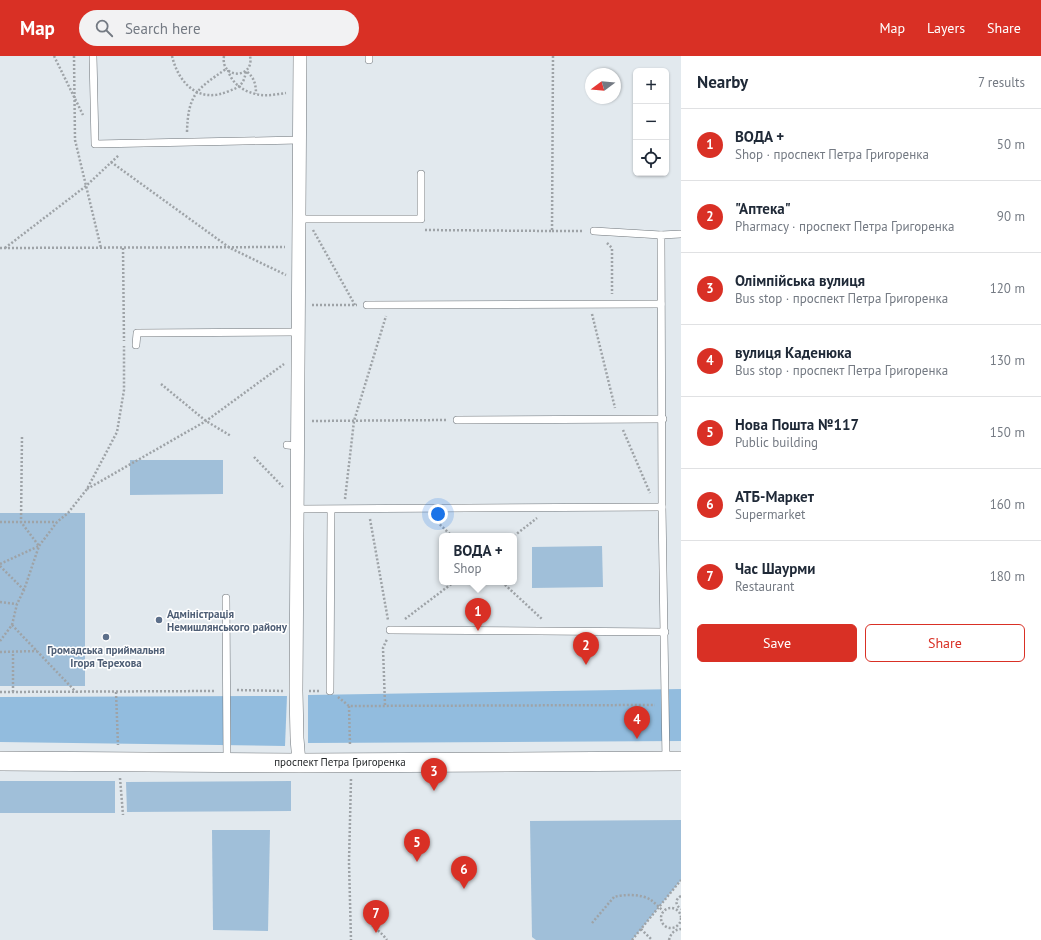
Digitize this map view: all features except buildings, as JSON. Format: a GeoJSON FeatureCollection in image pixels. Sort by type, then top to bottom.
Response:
{"type":"FeatureCollection","features":[{"type":"Feature","properties":{"kind":"main road","name":"проспект Петра Григоренка"},"geometry":{"type":"LineString","coordinates":[[0,761],[299,763],[674,761]]}},
{"type":"Feature","properties":{"kind":"street"},"geometry":{"type":"LineString","coordinates":[[299,763],[296,691],[297,505],[292,445],[298,422],[300,56]]}},
{"type":"Feature","properties":{"kind":"lane"},"geometry":{"type":"LineString","coordinates":[[93,56],[95,144],[300,140]]}},
{"type":"Feature","properties":{"kind":"lane"},"geometry":{"type":"LineString","coordinates":[[299,224],[421,219],[421,174]]}},
{"type":"Feature","properties":{"kind":"lane"},"geometry":{"type":"LineString","coordinates":[[594,231],[661,235],[681,234]]}},
{"type":"Feature","properties":{"kind":"lane"},"geometry":{"type":"LineString","coordinates":[[661,235],[662,419],[659,507],[665,632],[665,705],[674,761]]}},
{"type":"Feature","properties":{"kind":"lane"},"geometry":{"type":"LineString","coordinates":[[367,304],[661,304]]}},
{"type":"Feature","properties":{"kind":"lane"},"geometry":{"type":"LineString","coordinates":[[136,345],[137,333],[298,332]]}},
{"type":"Feature","properties":{"kind":"lane"},"geometry":{"type":"LineString","coordinates":[[457,420],[662,419]]}},
{"type":"Feature","properties":{"kind":"lane"},"geometry":{"type":"LineString","coordinates":[[297,505],[331,510],[659,507]]}},
{"type":"Feature","properties":{"kind":"lane"},"geometry":{"type":"LineString","coordinates":[[330,691],[331,510]]}},
{"type":"Feature","properties":{"kind":"lane"},"geometry":{"type":"LineString","coordinates":[[226,598],[227,762]]}},
{"type":"Feature","properties":{"kind":"lane"},"geometry":{"type":"LineString","coordinates":[[390,630],[665,632]]}},
{"type":"Feature","properties":{"kind":"path"},"geometry":{"type":"LineString","coordinates":[[54,56],[74,98]]}},
{"type":"Feature","properties":{"kind":"path"},"geometry":{"type":"LineString","coordinates":[[74,56],[75,140],[101,248]]}},
{"type":"Feature","properties":{"kind":"path"},"geometry":{"type":"LineString","coordinates":[[172,56],[182,79],[189,87],[207,96],[223,94],[238,87],[244,81],[246,71],[251,64],[250,56]]}},
{"type":"Feature","properties":{"kind":"path"},"geometry":{"type":"LineString","coordinates":[[224,56],[224,64],[233,82],[238,87],[261,95],[290,93]]}},
{"type":"Feature","properties":{"kind":"path"},"geometry":{"type":"LineString","coordinates":[[552,231],[553,56]]}},
{"type":"Feature","properties":{"kind":"path"},"geometry":{"type":"LineString","coordinates":[[186,142],[187,115],[190,104],[197,92],[205,83],[227,70]]}},
{"type":"Feature","properties":{"kind":"path"},"geometry":{"type":"LineString","coordinates":[[227,70],[235,74],[246,71]]}},
{"type":"Feature","properties":{"kind":"path"},"geometry":{"type":"LineString","coordinates":[[246,71],[251,75],[254,81],[256,94]]}},
{"type":"Feature","properties":{"kind":"path"},"geometry":{"type":"LineString","coordinates":[[5,248],[86,186],[131,144]]}},
{"type":"Feature","properties":{"kind":"path"},"geometry":{"type":"LineString","coordinates":[[111,162],[230,248],[299,281]]}},
{"type":"Feature","properties":{"kind":"path"},"geometry":{"type":"LineString","coordinates":[[299,224],[313,229],[321,229]]}},
{"type":"Feature","properties":{"kind":"path"},"geometry":{"type":"LineString","coordinates":[[313,229],[355,304]]}},
{"type":"Feature","properties":{"kind":"path"},"geometry":{"type":"LineString","coordinates":[[424,230],[594,231],[612,248],[612,304]]}},
{"type":"Feature","properties":{"kind":"path"},"geometry":{"type":"LineString","coordinates":[[0,248],[299,247]]}},
{"type":"Feature","properties":{"kind":"path"},"geometry":{"type":"LineString","coordinates":[[0,641],[12,625],[17,604],[24,590],[39,546],[57,522],[68,513],[87,489],[116,432],[124,390],[123,248]]}},
{"type":"Feature","properties":{"kind":"path"},"geometry":{"type":"LineString","coordinates":[[299,305],[367,304]]}},
{"type":"Feature","properties":{"kind":"path"},"geometry":{"type":"LineString","coordinates":[[343,510],[354,421],[390,304]]}},
{"type":"Feature","properties":{"kind":"path"},"geometry":{"type":"LineString","coordinates":[[589,304],[618,419],[659,507]]}},
{"type":"Feature","properties":{"kind":"path"},"geometry":{"type":"LineString","coordinates":[[87,489],[206,421],[298,354]]}},
{"type":"Feature","properties":{"kind":"path"},"geometry":{"type":"LineString","coordinates":[[161,384],[206,421],[231,436]]}},
{"type":"Feature","properties":{"kind":"path"},"geometry":{"type":"LineString","coordinates":[[298,422],[457,420]]}},
{"type":"Feature","properties":{"kind":"path"},"geometry":{"type":"LineString","coordinates":[[22,436],[21,522],[39,546]]}},
{"type":"Feature","properties":{"kind":"path"},"geometry":{"type":"LineString","coordinates":[[254,457],[297,505]]}},
{"type":"Feature","properties":{"kind":"path"},"geometry":{"type":"LineString","coordinates":[[517,534],[551,508]]}},
{"type":"Feature","properties":{"kind":"path"},"geometry":{"type":"LineString","coordinates":[[423,509],[449,533]]}},
{"type":"Feature","properties":{"kind":"path"},"geometry":{"type":"LineString","coordinates":[[368,510],[390,630],[383,648],[385,705]]}},
{"type":"Feature","properties":{"kind":"path"},"geometry":{"type":"LineString","coordinates":[[0,522],[57,522]]}},
{"type":"Feature","properties":{"kind":"path"},"geometry":{"type":"LineString","coordinates":[[24,590],[0,565],[39,546]]}},
{"type":"Feature","properties":{"kind":"path"},"geometry":{"type":"LineString","coordinates":[[390,630],[450,585]]}},
{"type":"Feature","properties":{"kind":"path"},"geometry":{"type":"LineString","coordinates":[[505,585],[556,631]]}},
{"type":"Feature","properties":{"kind":"path"},"geometry":{"type":"LineString","coordinates":[[0,602],[17,604]]}},
{"type":"Feature","properties":{"kind":"path"},"geometry":{"type":"LineString","coordinates":[[12,625],[76,692]]}},
{"type":"Feature","properties":{"kind":"path"},"geometry":{"type":"LineString","coordinates":[[0,652],[37,651]]}},
{"type":"Feature","properties":{"kind":"path"},"geometry":{"type":"LineString","coordinates":[[13,652],[13,692]]}},
{"type":"Feature","properties":{"kind":"path"},"geometry":{"type":"LineString","coordinates":[[0,692],[227,690],[330,691],[349,706],[665,705]]}},
{"type":"Feature","properties":{"kind":"path"},"geometry":{"type":"LineString","coordinates":[[351,812],[349,862],[351,940]]}},
{"type":"Feature","properties":{"kind":"path"},"geometry":{"type":"LineString","coordinates":[[632,940],[681,880]]}},
{"type":"Feature","properties":{"kind":"path"},"geometry":{"type":"LineString","coordinates":[[592,923],[614,897],[618,896],[642,897],[651,900],[663,911]]}},
{"type":"Feature","properties":{"kind":"path"},"geometry":{"type":"LineString","coordinates":[[669,940],[674,929],[679,924],[681,917],[677,901],[681,896]]}},
{"type":"Feature","properties":{"kind":"path"},"geometry":{"type":"LineString","coordinates":[[679,908],[669,908],[663,911],[660,917],[662,924],[667,927],[681,929]]}},
{"type":"Feature","properties":{"kind":"path"},"geometry":{"type":"LineString","coordinates":[[372,925],[384,935],[387,940]]}},
{"type":"Feature","properties":{"kind":"path"},"geometry":{"type":"LineString","coordinates":[[641,929],[652,940]]}},
{"type":"Feature","properties":{"kind":"shaded area"},"geometry":{"type":"Polygon","coordinates":[[[130,460],[223,460],[223,494],[130,495],[130,460]]]}},
{"type":"Feature","properties":{"kind":"shaded area"},"geometry":{"type":"Polygon","coordinates":[[[0,513],[85,513],[85,686],[0,686],[0,513]]]}},
{"type":"Feature","properties":{"kind":"shaded area"},"geometry":{"type":"Polygon","coordinates":[[[602,546],[603,587],[532,588],[532,547],[602,546]]]}},
{"type":"Feature","properties":{"kind":"shaded area"},"geometry":{"type":"Polygon","coordinates":[[[681,689],[681,741],[308,743],[308,695],[681,689]]]}},
{"type":"Feature","properties":{"kind":"shaded area"},"geometry":{"type":"Polygon","coordinates":[[[287,696],[285,746],[0,742],[0,697],[287,696]]]}},
{"type":"Feature","properties":{"kind":"shaded area"},"geometry":{"type":"Polygon","coordinates":[[[0,781],[115,781],[115,813],[0,813],[0,781]]]}},
{"type":"Feature","properties":{"kind":"shaded area"},"geometry":{"type":"Polygon","coordinates":[[[291,781],[291,811],[127,812],[126,782],[291,781]]]}},
{"type":"Feature","properties":{"kind":"shaded area"},"geometry":{"type":"Polygon","coordinates":[[[681,820],[681,880],[632,940],[536,940],[532,937],[530,821],[681,820]]]}},
{"type":"Feature","properties":{"kind":"shaded area"},"geometry":{"type":"Polygon","coordinates":[[[212,830],[270,830],[268,931],[213,930],[212,830]]]}},
{"type":"Feature","properties":{"kind":"place","name":"Адміністрація Немишлянського району"},"geometry":{"type":"Point","coordinates":[159,620]}},
{"type":"Feature","properties":{"kind":"place","name":"ВОДА +"},"geometry":{"type":"Point","coordinates":[478,631]}},
{"type":"Feature","properties":{"kind":"place","name":"Громадська приймальня Ігоря Терехова"},"geometry":{"type":"Point","coordinates":[106,637]}},
{"type":"Feature","properties":{"kind":"place","name":"\"Аптека\""},"geometry":{"type":"Point","coordinates":[586,665]}},
{"type":"Feature","properties":{"kind":"place","name":"вулиця Каденюка"},"geometry":{"type":"Point","coordinates":[637,739]}},
{"type":"Feature","properties":{"kind":"place","name":"Олімпійська вулиця"},"geometry":{"type":"Point","coordinates":[434,791]}},
{"type":"Feature","properties":{"kind":"place","name":"Нова Пошта №117"},"geometry":{"type":"Point","coordinates":[417,862]}},
{"type":"Feature","properties":{"kind":"place","name":"АТБ-Маркет"},"geometry":{"type":"Point","coordinates":[464,889]}},
{"type":"Feature","properties":{"kind":"place","name":"Час Шаурми"},"geometry":{"type":"Point","coordinates":[376,933]}}]}
